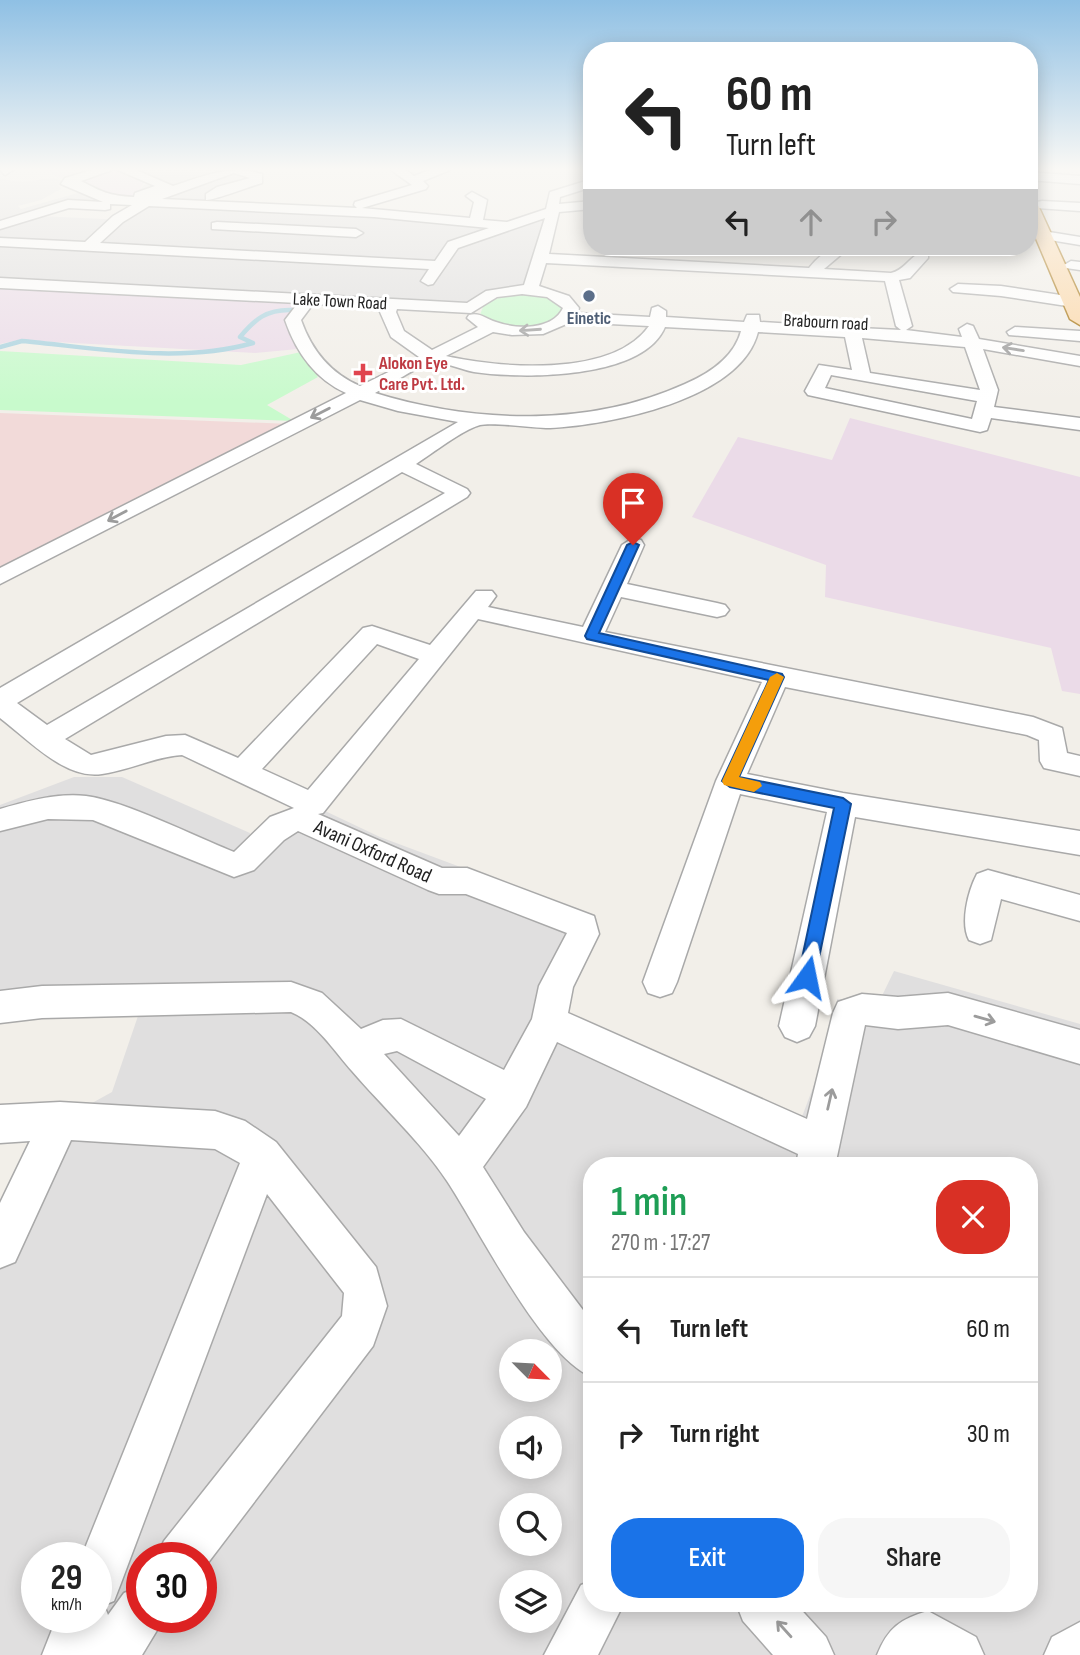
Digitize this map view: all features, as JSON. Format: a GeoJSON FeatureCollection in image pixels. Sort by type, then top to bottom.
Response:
{"type":"FeatureCollection","features":[{"type":"Feature","properties":{"kind":"main road"},"geometry":{"type":"LineString","coordinates":[[1055,247],[1079,303]]}},
{"type":"Feature","properties":{"kind":"main road"},"geometry":{"type":"LineString","coordinates":[[1060,247],[1075,265],[1079,303]]}},
{"type":"Feature","properties":{"kind":"street"},"geometry":{"type":"LineString","coordinates":[[0,255],[23,247]]}},
{"type":"Feature","properties":{"kind":"street"},"geometry":{"type":"LineString","coordinates":[[92,247],[437,265]]}},
{"type":"Feature","properties":{"kind":"street"},"geometry":{"type":"LineString","coordinates":[[338,260],[347,247]]}},
{"type":"Feature","properties":{"kind":"street"},"geometry":{"type":"LineString","coordinates":[[413,305],[451,247]]}},
{"type":"Feature","properties":{"kind":"street"},"geometry":{"type":"LineString","coordinates":[[530,290],[544,247]]}},
{"type":"Feature","properties":{"kind":"street"},"geometry":{"type":"LineString","coordinates":[[814,272],[829,256]]}},
{"type":"Feature","properties":{"kind":"street"},"geometry":{"type":"LineString","coordinates":[[541,258],[891,277],[905,275],[922,256]]}},
{"type":"Feature","properties":{"kind":"street"},"geometry":{"type":"LineString","coordinates":[[891,277],[904,326]]}},
{"type":"Feature","properties":{"kind":"street","name":"Lake Town Road"},"geometry":{"type":"LineString","coordinates":[[0,283],[471,308]]}},
{"type":"Feature","properties":{"kind":"street"},"geometry":{"type":"LineString","coordinates":[[958,289],[1001,291],[1079,303]]}},
{"type":"Feature","properties":{"kind":"street"},"geometry":{"type":"LineString","coordinates":[[570,313],[559,324],[535,330],[490,327],[478,322],[472,315],[471,308],[492,294],[530,290],[554,294],[570,313],[970,336],[1080,361]]}},
{"type":"Feature","properties":{"kind":"street"},"geometry":{"type":"LineString","coordinates":[[309,299],[293,320],[299,339],[323,371],[359,393],[387,404],[481,417],[550,422],[608,416],[696,387],[744,352],[753,323]]}},
{"type":"Feature","properties":{"kind":"street"},"geometry":{"type":"LineString","coordinates":[[392,304],[388,312],[393,334],[411,348],[476,368],[589,366],[647,339],[657,329],[657,317]]}},
{"type":"Feature","properties":{"kind":"street","name":"Brabourn road"},"geometry":{"type":"LineString","coordinates":[[851,328],[904,326],[970,336],[1080,336]]}},
{"type":"Feature","properties":{"kind":"street"},"geometry":{"type":"LineString","coordinates":[[0,578],[490,327]]}},
{"type":"Feature","properties":{"kind":"street"},"geometry":{"type":"LineString","coordinates":[[851,328],[862,377]]}},
{"type":"Feature","properties":{"kind":"street"},"geometry":{"type":"LineString","coordinates":[[970,336],[989,390],[987,404],[980,426],[814,391],[825,369],[987,404],[1080,425]]}},
{"type":"Feature","properties":{"kind":"street"},"geometry":{"type":"LineString","coordinates":[[481,417],[14,690],[0,704],[75,760],[91,765],[166,746],[185,745],[313,805],[479,604],[591,636],[777,677],[1040,729],[1052,735],[1054,761],[1080,765]]}},
{"type":"Feature","properties":{"kind":"street"},"geometry":{"type":"LineString","coordinates":[[47,737],[460,493],[401,464]]}},
{"type":"Feature","properties":{"kind":"street"},"geometry":{"type":"LineString","coordinates":[[591,636],[633,545]]}},
{"type":"Feature","properties":{"kind":"street"},"geometry":{"type":"LineString","coordinates":[[614,587],[717,610]]}},
{"type":"Feature","properties":{"kind":"street"},"geometry":{"type":"LineString","coordinates":[[242,772],[372,634],[437,656]]}},
{"type":"Feature","properties":{"kind":"street"},"geometry":{"type":"LineString","coordinates":[[660,982],[730,781],[777,677]]}},
{"type":"Feature","properties":{"kind":"street"},"geometry":{"type":"LineString","coordinates":[[730,781],[843,804],[1080,844]]}},
{"type":"Feature","properties":{"kind":"street","name":"Avani Oxford Road"},"geometry":{"type":"LineString","coordinates":[[0,820],[43,807],[73,804],[97,808],[234,865],[244,862],[283,822],[300,819],[439,881],[467,881],[499,891],[583,926],[583,934],[556,986],[549,1021],[513,1094],[489,1132],[459,1165]]}},
{"type":"Feature","properties":{"kind":"street"},"geometry":{"type":"LineString","coordinates":[[797,1026],[843,804]]}},
{"type":"Feature","properties":{"kind":"street"},"geometry":{"type":"LineString","coordinates":[[980,930],[988,883],[1080,908]]}},
{"type":"Feature","properties":{"kind":"street"},"geometry":{"type":"LineString","coordinates":[[0,1007],[42,1002],[291,997],[310,1004],[360,1053],[459,1165],[509,1247],[561,1321],[583,1345]]}},
{"type":"Feature","properties":{"kind":"street"},"geometry":{"type":"LineString","coordinates":[[549,1021],[817,1155],[850,1013],[858,1009],[900,1014],[929,1007],[948,1009],[1080,1047]]}},
{"type":"Feature","properties":{"kind":"street"},"geometry":{"type":"LineString","coordinates":[[360,1053],[375,1038],[387,1034],[401,1035],[513,1094]]}},
{"type":"Feature","properties":{"kind":"street"},"geometry":{"type":"LineString","coordinates":[[0,1124],[60,1121],[215,1130],[232,1135],[262,1156],[350,1264],[367,1297],[368,1310],[358,1331],[193,1542]]}},
{"type":"Feature","properties":{"kind":"street"},"geometry":{"type":"LineString","coordinates":[[0,1247],[60,1121]]}},
{"type":"Feature","properties":{"kind":"street"},"geometry":{"type":"LineString","coordinates":[[112,1542],[262,1156]]}},
{"type":"Feature","properties":{"kind":"street"},"geometry":{"type":"LineString","coordinates":[[570,1655],[594,1612]]}},
{"type":"Feature","properties":{"kind":"street"},"geometry":{"type":"LineString","coordinates":[[769,1612],[808,1655]]}},
{"type":"Feature","properties":{"kind":"street"},"geometry":{"type":"LineString","coordinates":[[68,1655],[77,1633]]}},
{"type":"Feature","properties":{"kind":"street"},"geometry":{"type":"LineString","coordinates":[[110,1655],[126,1633]]}},
{"type":"Feature","properties":{"kind":"street"},"geometry":{"type":"LineString","coordinates":[[903,1655],[914,1641],[928,1637],[958,1655]]}},
{"type":"Feature","properties":{"kind":"street"},"geometry":{"type":"LineString","coordinates":[[1070,1655],[1080,1648]]}},
{"type":"Feature","properties":{"kind":"shaded area"},"geometry":{"type":"Polygon","coordinates":[[[0,247],[545,247],[530,287],[487,291],[467,304],[0,280],[0,247]]]}},
{"type":"Feature","properties":{"kind":"shaded area"},"geometry":{"type":"Polygon","coordinates":[[[0,285],[301,301],[287,321],[298,349],[255,353],[19,340],[0,344],[0,285]]]}},
{"type":"Feature","properties":{"kind":"shaded area"},"geometry":{"type":"Polygon","coordinates":[[[0,413],[291,424],[0,568],[0,413]]]}},
{"type":"Feature","properties":{"kind":"shaded area"},"geometry":{"type":"Polygon","coordinates":[[[850,418],[1080,477],[1080,694],[1062,691],[1051,648],[825,597],[826,565],[692,517],[738,437],[832,460],[850,418]]]}},
{"type":"Feature","properties":{"kind":"shaded area"},"geometry":{"type":"Polygon","coordinates":[[[74,777],[122,777],[250,833],[246,859],[304,801],[380,837],[584,913],[550,1005],[797,1130],[835,1029],[837,999],[879,1002],[894,971],[1080,1024],[1080,1655],[0,1655],[0,1266],[74,1113],[112,1092],[138,1016],[0,1019],[0,805],[74,777]]]}},
{"type":"Feature","properties":{"kind":"green space"},"geometry":{"type":"Polygon","coordinates":[[[517,293],[545,296],[562,304],[566,313],[544,323],[523,327],[479,317],[485,302],[517,293]]]}},
{"type":"Feature","properties":{"kind":"green space"},"geometry":{"type":"Polygon","coordinates":[[[0,351],[241,365],[301,352],[318,377],[267,405],[294,421],[0,410],[0,351]]]}},
{"type":"Feature","properties":{"kind":"waterway"},"geometry":{"type":"LineString","coordinates":[[0,347],[22,341],[109,350],[196,353],[253,343],[240,337],[251,325],[269,313],[292,310]]}},
{"type":"Feature","properties":{"kind":"slow traffic"},"geometry":{"type":"LineString","coordinates":[[754,786],[730,781],[777,677]]}},
{"type":"Feature","properties":{"kind":"place","name":"Einetic"},"geometry":{"type":"Point","coordinates":[589,296]}},
{"type":"Feature","properties":{"kind":"place","name":"Alokon Eye Care Pvt. Ltd."},"geometry":{"type":"Point","coordinates":[363,373]}},
{"type":"Feature","properties":{"kind":"route"},"geometry":{"type":"LineString","coordinates":[[633,545],[591,636],[777,677],[730,781],[843,804],[807,977]]}}]}
